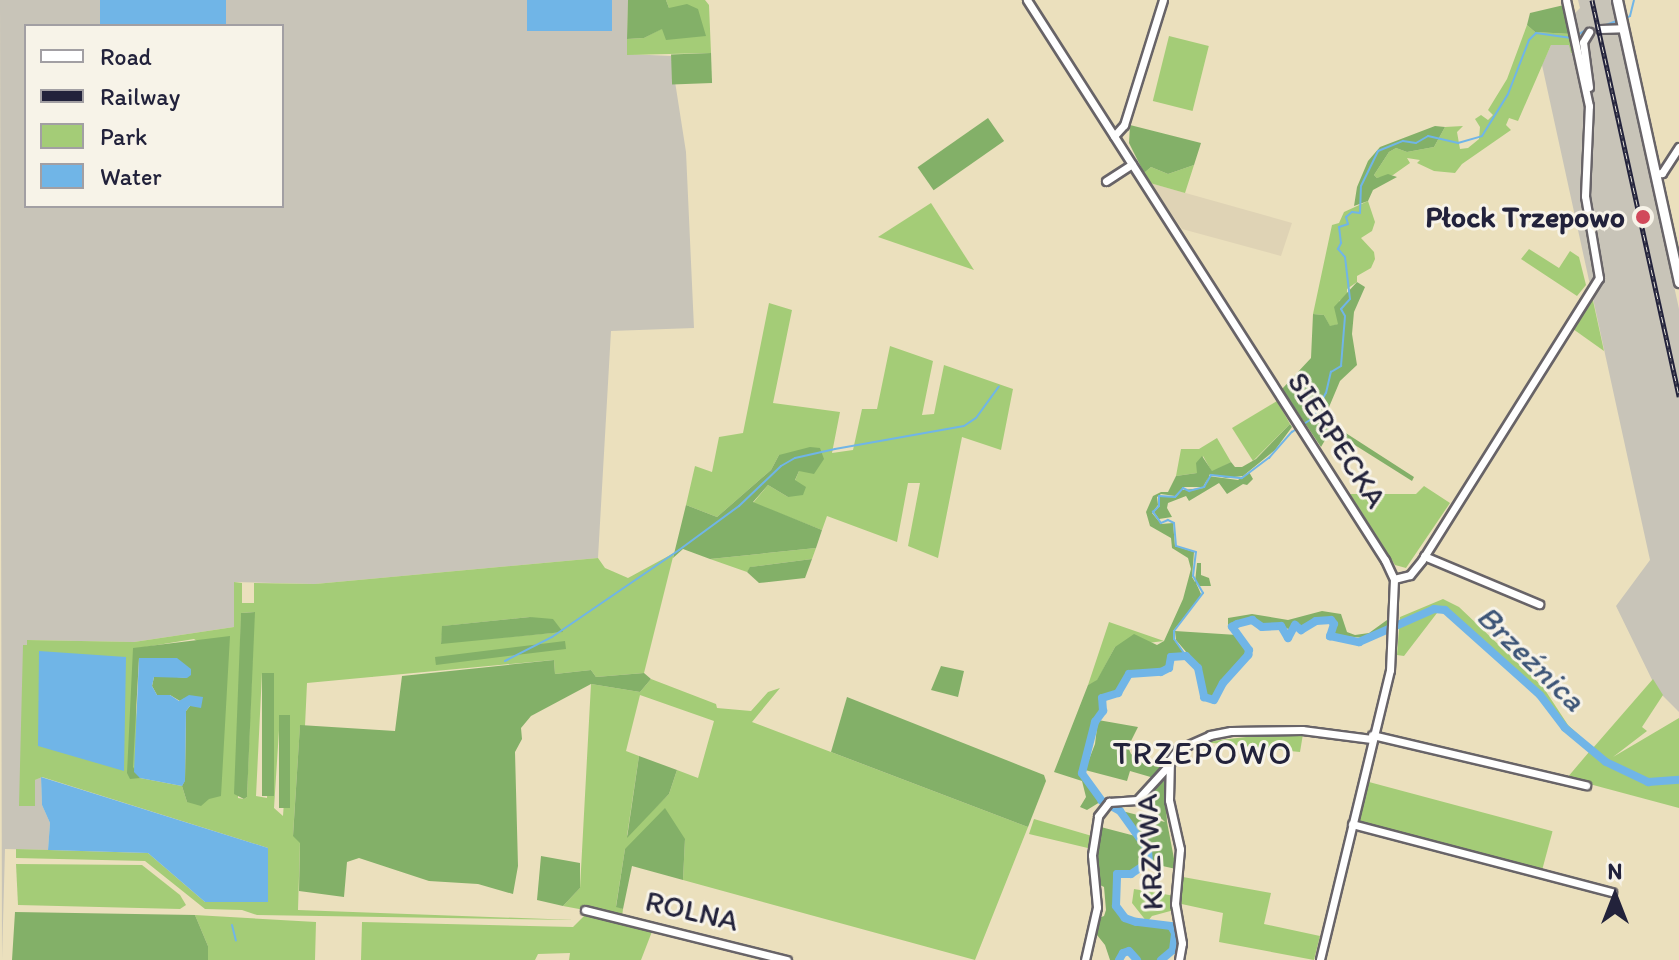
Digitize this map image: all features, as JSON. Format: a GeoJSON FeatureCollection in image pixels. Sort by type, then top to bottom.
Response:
{"type":"FeatureCollection","features":[{"type":"Feature","properties":{"kind":"main road"},"geometry":{"type":"LineString","coordinates":[[1617,0],[1679,282]]}},
{"type":"Feature","properties":{"kind":"street","name":"SIERPECKA"},"geometry":{"type":"LineString","coordinates":[[1027,0],[1394,579]]}},
{"type":"Feature","properties":{"kind":"street"},"geometry":{"type":"LineString","coordinates":[[1114,136],[1124,125],[1163,0]]}},
{"type":"Feature","properties":{"kind":"street"},"geometry":{"type":"LineString","coordinates":[[1320,960],[1372,737],[1388,682],[1394,579],[1410,575],[1424,556],[1599,278],[1585,196],[1589,117],[1566,0]]}},
{"type":"Feature","properties":{"kind":"street"},"geometry":{"type":"LineString","coordinates":[[1600,29],[1622,27]]}},
{"type":"Feature","properties":{"kind":"street"},"geometry":{"type":"LineString","coordinates":[[1585,89],[1589,85],[1583,38],[1589,32]]}},
{"type":"Feature","properties":{"kind":"street"},"geometry":{"type":"LineString","coordinates":[[1655,174],[1662,173],[1679,147]]}},
{"type":"Feature","properties":{"kind":"street"},"geometry":{"type":"LineString","coordinates":[[1106,181],[1132,164]]}},
{"type":"Feature","properties":{"kind":"street"},"geometry":{"type":"LineString","coordinates":[[1424,556],[1539,604]]}},
{"type":"Feature","properties":{"kind":"street","name":"KRZYWA"},"geometry":{"type":"LineString","coordinates":[[1179,960],[1182,943],[1175,904],[1180,849],[1169,800],[1170,764],[1177,750],[1185,744],[1231,731],[1302,730],[1372,737],[1586,785]]}},
{"type":"Feature","properties":{"kind":"street"},"geometry":{"type":"LineString","coordinates":[[1085,960],[1097,907],[1094,828],[1106,805],[1137,800],[1170,764]]}},
{"type":"Feature","properties":{"kind":"street"},"geometry":{"type":"LineString","coordinates":[[1352,824],[1612,892]]}},
{"type":"Feature","properties":{"kind":"street","name":"ROLNA"},"geometry":{"type":"LineString","coordinates":[[585,910],[787,960]]}},
{"type":"Feature","properties":{"kind":"shaded area"},"geometry":{"type":"Polygon","coordinates":[[[0,0],[628,0],[627,54],[671,56],[686,152],[694,328],[611,331],[598,558],[315,584],[234,582],[234,627],[134,642],[27,640],[35,780],[41,777],[42,805],[50,823],[48,850],[5,849],[2,960],[0,0]]]}},
{"type":"Feature","properties":{"kind":"shaded area"},"geometry":{"type":"Polygon","coordinates":[[[1578,0],[1612,0],[1679,309],[1679,712],[1657,690],[1616,606],[1650,560],[1542,65],[1551,45],[1570,45],[1580,51],[1575,13],[1580,8],[1578,0]]]}},
{"type":"Feature","properties":{"kind":"shaded area"},"geometry":{"type":"Polygon","coordinates":[[[1150,183],[1292,223],[1281,256],[1182,229],[1150,183]]]}},
{"type":"Feature","properties":{"kind":"green space"},"geometry":{"type":"Polygon","coordinates":[[[628,0],[666,0],[669,8],[687,4],[698,9],[706,36],[666,40],[662,29],[644,38],[627,39],[628,0]]]}},
{"type":"Feature","properties":{"kind":"green space"},"geometry":{"type":"Polygon","coordinates":[[[666,0],[705,0],[709,5],[711,53],[627,55],[627,39],[644,38],[663,28],[669,8],[666,0]]]}},
{"type":"Feature","properties":{"kind":"green space"},"geometry":{"type":"Polygon","coordinates":[[[1564,5],[1571,34],[1535,32],[1527,25],[1530,13],[1564,5]]]}},
{"type":"Feature","properties":{"kind":"green space"},"geometry":{"type":"Polygon","coordinates":[[[1527,25],[1535,32],[1571,34],[1575,53],[1571,53],[1569,45],[1551,45],[1518,121],[1509,118],[1506,125],[1511,130],[1462,164],[1455,173],[1434,171],[1417,163],[1420,160],[1407,158],[1410,163],[1393,175],[1377,178],[1374,175],[1389,152],[1396,148],[1407,152],[1434,147],[1445,127],[1463,126],[1457,132],[1460,149],[1468,148],[1479,139],[1480,127],[1475,119],[1481,115],[1488,120],[1493,115],[1488,110],[1507,79],[1527,25]]]}},
{"type":"Feature","properties":{"kind":"green space"},"geometry":{"type":"Polygon","coordinates":[[[1169,36],[1209,46],[1193,111],[1153,101],[1169,36]]]}},
{"type":"Feature","properties":{"kind":"green space"},"geometry":{"type":"Polygon","coordinates":[[[711,53],[712,83],[672,84],[671,54],[711,53]]]}},
{"type":"Feature","properties":{"kind":"green space"},"geometry":{"type":"Polygon","coordinates":[[[988,118],[1004,141],[934,190],[918,167],[988,118]]]}},
{"type":"Feature","properties":{"kind":"green space"},"geometry":{"type":"Polygon","coordinates":[[[1130,125],[1201,143],[1194,165],[1168,174],[1151,167],[1144,173],[1129,143],[1130,125]]]}},
{"type":"Feature","properties":{"kind":"green space"},"geometry":{"type":"Polygon","coordinates":[[[1435,126],[1445,127],[1434,147],[1407,152],[1396,148],[1389,152],[1374,175],[1377,178],[1388,174],[1397,177],[1373,190],[1368,201],[1354,206],[1357,187],[1368,161],[1380,147],[1435,126]]]}},
{"type":"Feature","properties":{"kind":"green space"},"geometry":{"type":"Polygon","coordinates":[[[1194,165],[1185,193],[1150,183],[1144,173],[1151,167],[1168,174],[1194,165]]]}},
{"type":"Feature","properties":{"kind":"green space"},"geometry":{"type":"Polygon","coordinates":[[[1368,201],[1375,222],[1372,231],[1361,238],[1374,252],[1375,259],[1371,268],[1357,276],[1357,282],[1347,289],[1347,296],[1339,301],[1338,324],[1330,327],[1324,315],[1313,314],[1332,225],[1339,223],[1344,212],[1368,201]]]}},
{"type":"Feature","properties":{"kind":"green space"},"geometry":{"type":"Polygon","coordinates":[[[931,203],[974,270],[878,237],[931,203]]]}},
{"type":"Feature","properties":{"kind":"green space"},"geometry":{"type":"Polygon","coordinates":[[[1529,249],[1559,268],[1570,251],[1579,257],[1586,285],[1577,296],[1521,259],[1529,249]]]}},
{"type":"Feature","properties":{"kind":"green space"},"geometry":{"type":"Polygon","coordinates":[[[1357,282],[1365,287],[1354,312],[1352,334],[1357,365],[1340,381],[1324,419],[1414,477],[1412,481],[1331,430],[1321,447],[1282,389],[1311,358],[1313,314],[1324,315],[1330,326],[1338,324],[1334,307],[1357,282]]]}},
{"type":"Feature","properties":{"kind":"green space"},"geometry":{"type":"Polygon","coordinates":[[[1592,296],[1604,351],[1573,329],[1592,296]]]}},
{"type":"Feature","properties":{"kind":"green space"},"geometry":{"type":"Polygon","coordinates":[[[769,303],[792,310],[773,403],[840,412],[832,453],[853,450],[862,409],[877,409],[890,346],[933,361],[922,415],[934,414],[944,365],[1013,389],[1001,450],[962,437],[938,558],[908,546],[920,483],[908,483],[897,542],[827,516],[822,530],[753,503],[768,485],[788,497],[799,471],[779,455],[771,470],[717,517],[686,505],[695,466],[712,472],[719,437],[743,433],[769,303]]]}},
{"type":"Feature","properties":{"kind":"green space"},"geometry":{"type":"Polygon","coordinates":[[[1277,401],[1290,424],[1253,461],[1232,428],[1277,401]]]}},
{"type":"Feature","properties":{"kind":"green space"},"geometry":{"type":"Polygon","coordinates":[[[1290,424],[1292,427],[1275,450],[1243,476],[1226,478],[1210,474],[1203,487],[1184,487],[1175,496],[1161,494],[1157,497],[1158,505],[1152,513],[1161,524],[1173,523],[1175,546],[1194,552],[1192,577],[1195,582],[1197,563],[1201,563],[1201,575],[1209,578],[1211,586],[1196,583],[1201,594],[1173,631],[1174,640],[1185,654],[1171,655],[1169,667],[1160,672],[1129,673],[1117,692],[1099,698],[1103,711],[1095,719],[1081,772],[1100,802],[1087,810],[1080,807],[1086,797],[1082,781],[1054,772],[1088,685],[1097,680],[1115,647],[1134,634],[1157,645],[1164,641],[1183,599],[1191,569],[1188,558],[1172,548],[1171,538],[1150,526],[1146,512],[1153,496],[1168,492],[1176,476],[1197,473],[1196,463],[1202,456],[1212,471],[1231,462],[1235,467],[1242,467],[1256,459],[1290,424]]]}},
{"type":"Feature","properties":{"kind":"green space"},"geometry":{"type":"Polygon","coordinates":[[[1217,438],[1231,462],[1212,472],[1203,456],[1197,473],[1176,476],[1181,449],[1199,449],[1217,438]]]}},
{"type":"Feature","properties":{"kind":"green space"},"geometry":{"type":"Polygon","coordinates":[[[810,447],[820,448],[824,459],[814,474],[799,471],[795,480],[806,487],[803,495],[788,497],[768,485],[753,502],[822,530],[816,548],[710,559],[683,549],[673,558],[686,505],[717,517],[771,470],[779,455],[810,447]]]}},
{"type":"Feature","properties":{"kind":"green space"},"geometry":{"type":"Polygon","coordinates":[[[1249,472],[1253,479],[1247,485],[1243,484],[1227,494],[1219,483],[1189,501],[1186,496],[1168,503],[1172,517],[1159,519],[1154,512],[1160,506],[1160,496],[1176,497],[1182,490],[1204,488],[1208,476],[1238,480],[1249,472]]]}},
{"type":"Feature","properties":{"kind":"green space"},"geometry":{"type":"Polygon","coordinates":[[[1424,486],[1450,503],[1406,568],[1395,565],[1350,494],[1416,494],[1424,486]]]}},
{"type":"Feature","properties":{"kind":"green space"},"geometry":{"type":"Polygon","coordinates":[[[816,548],[812,559],[751,567],[747,572],[710,559],[816,548]]]}},
{"type":"Feature","properties":{"kind":"green space"},"geometry":{"type":"Polygon","coordinates":[[[674,553],[644,673],[596,677],[591,670],[555,674],[554,660],[307,683],[305,726],[300,726],[293,835],[300,842],[298,910],[575,920],[257,915],[242,910],[205,909],[145,861],[16,858],[16,849],[148,853],[205,902],[268,901],[268,848],[42,777],[35,780],[35,806],[19,806],[23,645],[27,645],[27,640],[134,642],[234,627],[234,582],[242,583],[242,603],[254,603],[254,583],[315,584],[598,558],[605,568],[628,578],[674,553]],[[254,612],[241,613],[238,798],[244,799],[247,797],[254,612]],[[530,617],[443,626],[441,643],[562,632],[530,617]],[[197,641],[133,649],[140,778],[182,786],[187,802],[197,641]],[[262,673],[256,796],[267,798],[273,673],[262,673]],[[280,715],[274,808],[283,816],[290,715],[280,715]]]}},
{"type":"Feature","properties":{"kind":"green space"},"geometry":{"type":"Polygon","coordinates":[[[812,559],[805,578],[759,583],[747,572],[750,567],[812,559]]]}},
{"type":"Feature","properties":{"kind":"green space"},"geometry":{"type":"Polygon","coordinates":[[[1443,599],[1459,607],[1543,687],[1568,725],[1593,748],[1653,679],[1663,695],[1642,727],[1647,731],[1613,757],[1679,718],[1679,808],[1567,778],[1589,752],[1567,732],[1543,701],[1445,613],[1437,613],[1404,656],[1397,655],[1400,617],[1443,599]]]}},
{"type":"Feature","properties":{"kind":"green space"},"geometry":{"type":"Polygon","coordinates":[[[1322,611],[1341,614],[1347,632],[1355,635],[1369,633],[1387,620],[1387,629],[1366,638],[1330,635],[1335,624],[1332,619],[1316,620],[1300,629],[1296,624],[1292,630],[1270,623],[1262,626],[1253,619],[1228,625],[1228,618],[1252,614],[1288,620],[1322,611]]]}},
{"type":"Feature","properties":{"kind":"green space"},"geometry":{"type":"Polygon","coordinates":[[[255,612],[247,797],[244,799],[234,794],[241,613],[255,612]]]}},
{"type":"Feature","properties":{"kind":"green space"},"geometry":{"type":"Polygon","coordinates":[[[530,617],[553,619],[563,632],[441,644],[442,626],[530,617]]]}},
{"type":"Feature","properties":{"kind":"green space"},"geometry":{"type":"Polygon","coordinates":[[[1109,622],[1164,641],[1115,647],[1097,681],[1088,685],[1109,622]]]}},
{"type":"Feature","properties":{"kind":"green space"},"geometry":{"type":"Polygon","coordinates":[[[1175,631],[1237,635],[1248,650],[1212,700],[1206,697],[1199,667],[1176,640],[1175,631]]]}},
{"type":"Feature","properties":{"kind":"green space"},"geometry":{"type":"Polygon","coordinates":[[[230,636],[221,796],[209,799],[201,806],[187,802],[182,786],[185,780],[186,711],[190,706],[185,698],[180,701],[170,695],[157,695],[152,686],[154,677],[159,675],[186,678],[185,668],[139,658],[133,767],[140,778],[130,779],[127,773],[133,648],[230,636]]]}},
{"type":"Feature","properties":{"kind":"green space"},"geometry":{"type":"Polygon","coordinates":[[[565,641],[566,649],[436,665],[435,657],[565,641]]]}},
{"type":"Feature","properties":{"kind":"green space"},"geometry":{"type":"Polygon","coordinates":[[[554,660],[555,674],[591,670],[596,677],[644,673],[651,679],[640,692],[591,684],[531,716],[521,728],[522,739],[515,752],[518,866],[513,894],[478,884],[429,881],[359,858],[347,862],[344,897],[299,891],[300,843],[293,836],[300,725],[395,731],[402,676],[554,660]]]}},
{"type":"Feature","properties":{"kind":"green space"},"geometry":{"type":"Polygon","coordinates":[[[941,666],[964,671],[958,697],[931,690],[941,666]]]}},
{"type":"Feature","properties":{"kind":"green space"},"geometry":{"type":"Polygon","coordinates":[[[262,673],[274,673],[274,796],[262,796],[262,673]]]}},
{"type":"Feature","properties":{"kind":"green space"},"geometry":{"type":"Polygon","coordinates":[[[651,679],[716,704],[717,708],[751,711],[768,692],[780,688],[752,722],[1028,827],[975,960],[683,880],[685,839],[625,849],[616,906],[623,909],[622,917],[563,906],[580,888],[591,684],[640,692],[651,679]],[[640,695],[626,751],[639,756],[627,836],[669,794],[677,770],[698,778],[714,721],[640,695]]]}},
{"type":"Feature","properties":{"kind":"green space"},"geometry":{"type":"Polygon","coordinates":[[[847,697],[1044,775],[1046,781],[1028,827],[831,752],[847,697]]]}},
{"type":"Feature","properties":{"kind":"green space"},"geometry":{"type":"Polygon","coordinates":[[[279,715],[290,715],[290,808],[279,808],[279,715]]]}},
{"type":"Feature","properties":{"kind":"green space"},"geometry":{"type":"Polygon","coordinates":[[[1098,720],[1138,727],[1128,747],[1131,754],[1144,764],[1166,761],[1154,778],[1130,771],[1127,781],[1085,770],[1095,744],[1098,720]]]}},
{"type":"Feature","properties":{"kind":"green space"},"geometry":{"type":"Polygon","coordinates":[[[1280,733],[1303,734],[1300,752],[1203,742],[1280,733]]]}},
{"type":"Feature","properties":{"kind":"green space"},"geometry":{"type":"Polygon","coordinates":[[[639,756],[677,770],[669,794],[627,838],[639,756]]]}},
{"type":"Feature","properties":{"kind":"green space"},"geometry":{"type":"Polygon","coordinates":[[[1164,773],[1167,822],[1176,869],[1149,863],[1149,849],[1122,811],[1165,822],[1142,800],[1164,773]]]}},
{"type":"Feature","properties":{"kind":"green space"},"geometry":{"type":"Polygon","coordinates":[[[1369,782],[1553,831],[1542,872],[1358,823],[1369,782]]]}},
{"type":"Feature","properties":{"kind":"green space"},"geometry":{"type":"Polygon","coordinates":[[[665,808],[685,839],[683,880],[632,866],[623,909],[616,907],[625,849],[665,808]]]}},
{"type":"Feature","properties":{"kind":"green space"},"geometry":{"type":"Polygon","coordinates":[[[1034,819],[1092,836],[1092,849],[1029,834],[1034,819]]]}},
{"type":"Feature","properties":{"kind":"green space"},"geometry":{"type":"Polygon","coordinates":[[[1097,826],[1139,837],[1147,850],[1147,861],[1141,862],[1130,873],[1116,874],[1114,907],[1125,919],[1136,923],[1170,927],[1174,934],[1169,955],[1159,960],[1139,960],[1129,950],[1123,952],[1118,960],[1110,960],[1105,945],[1093,930],[1096,919],[1104,916],[1106,910],[1104,887],[1098,884],[1094,850],[1097,826]]]}},
{"type":"Feature","properties":{"kind":"green space"},"geometry":{"type":"Polygon","coordinates":[[[541,856],[580,863],[580,888],[563,906],[537,900],[541,856]]]}},
{"type":"Feature","properties":{"kind":"green space"},"geometry":{"type":"Polygon","coordinates":[[[16,864],[142,865],[180,895],[186,905],[180,909],[18,905],[16,864]]]}},
{"type":"Feature","properties":{"kind":"green space"},"geometry":{"type":"Polygon","coordinates":[[[1183,877],[1271,893],[1264,924],[1320,936],[1314,960],[1219,942],[1223,913],[1177,903],[1183,877]]]}},
{"type":"Feature","properties":{"kind":"green space"},"geometry":{"type":"Polygon","coordinates":[[[1134,889],[1175,896],[1174,910],[1152,916],[1147,922],[1132,903],[1134,889]]]}},
{"type":"Feature","properties":{"kind":"green space"},"geometry":{"type":"Polygon","coordinates":[[[15,912],[195,915],[208,946],[208,960],[12,960],[15,912]]]}},
{"type":"Feature","properties":{"kind":"green space"},"geometry":{"type":"Polygon","coordinates":[[[588,912],[653,929],[641,960],[569,960],[570,953],[538,954],[535,960],[361,960],[362,922],[573,927],[588,912]]]}},
{"type":"Feature","properties":{"kind":"green space"},"geometry":{"type":"Polygon","coordinates":[[[195,915],[316,922],[315,960],[208,960],[208,946],[195,915]]]}},
{"type":"Feature","properties":{"kind":"water"},"geometry":{"type":"Polygon","coordinates":[[[100,0],[226,0],[226,24],[100,24],[100,0]]]}},
{"type":"Feature","properties":{"kind":"water"},"geometry":{"type":"Polygon","coordinates":[[[527,0],[612,0],[612,31],[527,31],[527,0]]]}},
{"type":"Feature","properties":{"kind":"water"},"geometry":{"type":"Polygon","coordinates":[[[39,651],[126,657],[124,771],[38,746],[39,651]]]}},
{"type":"Feature","properties":{"kind":"water"},"geometry":{"type":"Polygon","coordinates":[[[139,658],[177,658],[191,669],[191,675],[187,678],[154,677],[152,686],[157,695],[170,695],[179,701],[189,695],[203,697],[201,708],[190,706],[186,711],[185,781],[182,786],[140,778],[134,772],[139,658]]]}},
{"type":"Feature","properties":{"kind":"water"},"geometry":{"type":"Polygon","coordinates":[[[41,777],[268,848],[268,902],[205,902],[148,853],[48,850],[50,823],[42,805],[41,777]]]}},
{"type":"Feature","properties":{"kind":"waterway"},"geometry":{"type":"LineString","coordinates":[[1625,19],[1630,16],[1634,0]]}},
{"type":"Feature","properties":{"kind":"waterway"},"geometry":{"type":"LineString","coordinates":[[1606,25],[1619,20]]}},
{"type":"Feature","properties":{"kind":"waterway"},"geometry":{"type":"LineString","coordinates":[[1576,36],[1587,29]]}},
{"type":"Feature","properties":{"kind":"waterway"},"geometry":{"type":"LineString","coordinates":[[1186,656],[1174,639],[1174,631],[1203,593],[1193,576],[1196,552],[1176,546],[1174,523],[1168,520],[1161,523],[1153,512],[1159,506],[1159,496],[1175,497],[1183,488],[1189,491],[1204,487],[1211,475],[1242,478],[1269,458],[1292,432],[1313,418],[1326,393],[1331,372],[1341,366],[1345,316],[1341,309],[1350,299],[1345,257],[1338,249],[1341,243],[1339,227],[1348,224],[1346,217],[1352,212],[1360,213],[1361,186],[1378,151],[1403,141],[1416,143],[1428,136],[1458,143],[1482,136],[1508,94],[1529,40],[1536,33],[1570,38]]}},
{"type":"Feature","properties":{"kind":"waterway"},"geometry":{"type":"LineString","coordinates":[[505,661],[552,637],[679,550],[739,506],[781,466],[795,458],[964,426],[976,418],[999,386]]}},
{"type":"Feature","properties":{"kind":"waterway","name":"Brzeźnica"},"geometry":{"type":"LineString","coordinates":[[1161,960],[1173,950],[1175,933],[1171,926],[1136,922],[1125,918],[1116,906],[1117,874],[1131,874],[1149,862],[1148,850],[1120,811],[1102,801],[1082,773],[1095,722],[1103,711],[1102,698],[1118,693],[1129,674],[1161,672],[1169,668],[1171,657],[1186,656],[1198,668],[1204,697],[1214,700],[1223,683],[1248,655],[1249,650],[1232,627],[1237,624],[1252,620],[1262,627],[1281,626],[1288,638],[1295,625],[1301,630],[1316,621],[1331,620],[1334,624],[1330,636],[1359,642],[1434,609],[1445,610],[1540,695],[1565,728],[1606,762],[1648,782],[1679,780]]}},
{"type":"Feature","properties":{"kind":"waterway"},"geometry":{"type":"LineString","coordinates":[[232,925],[236,941]]}},
{"type":"Feature","properties":{"kind":"waterway","name":"Brzeźnica"},"geometry":{"type":"LineString","coordinates":[[1119,960],[1123,953],[1129,951],[1137,960]]}},
{"type":"Feature","properties":{"kind":"railway"},"geometry":{"type":"LineString","coordinates":[[1592,0],[1679,397]]}},
{"type":"Feature","properties":{"kind":"place","name":"Płock Trzepowo"},"geometry":{"type":"Point","coordinates":[1643,217]}},
{"type":"Feature","properties":{"kind":"district","name":"TRZEPOWO"},"geometry":{"type":"Point","coordinates":[1203,753]}}]}
